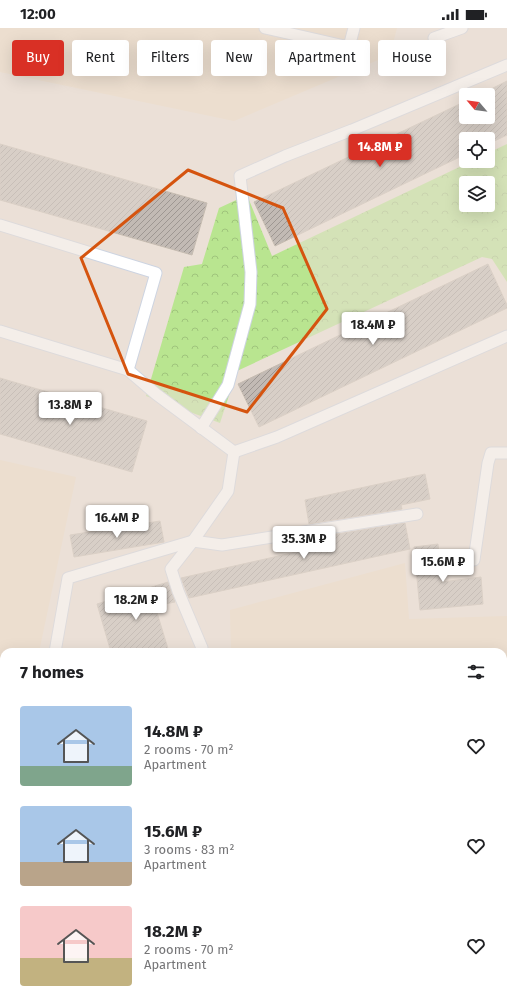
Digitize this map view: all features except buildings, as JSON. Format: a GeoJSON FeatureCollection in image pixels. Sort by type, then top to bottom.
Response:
{"type":"FeatureCollection","features":[{"type":"Feature","properties":{"kind":"lane"},"geometry":{"type":"LineString","coordinates":[[264,28],[349,47],[354,28]]}},
{"type":"Feature","properties":{"kind":"lane"},"geometry":{"type":"LineString","coordinates":[[434,38],[462,28]]}},
{"type":"Feature","properties":{"kind":"lane"},"geometry":{"type":"LineString","coordinates":[[201,428],[228,385],[250,304],[251,272],[240,176],[507,65]]}},
{"type":"Feature","properties":{"kind":"lane"},"geometry":{"type":"LineString","coordinates":[[0,225],[156,273],[128,370]]}},
{"type":"Feature","properties":{"kind":"lane"},"geometry":{"type":"LineString","coordinates":[[0,331],[128,370],[156,394],[234,452]]}},
{"type":"Feature","properties":{"kind":"lane"},"geometry":{"type":"LineString","coordinates":[[234,452],[277,437],[507,336]]}},
{"type":"Feature","properties":{"kind":"lane"},"geometry":{"type":"LineString","coordinates":[[202,648],[178,591],[171,569],[193,541],[228,491],[234,452]]}},
{"type":"Feature","properties":{"kind":"lane"},"geometry":{"type":"LineString","coordinates":[[474,560],[488,463],[491,453],[507,453]]}},
{"type":"Feature","properties":{"kind":"lane"},"geometry":{"type":"LineString","coordinates":[[57,648],[68,578],[193,541],[222,545],[417,514]]}},
{"type":"Feature","properties":{"kind":"highlighted area"},"geometry":{"type":"Polygon","coordinates":[[[188,170],[283,208],[327,309],[247,412],[128,374],[81,258],[188,170]]]}},
{"type":"Feature","properties":{"kind":"shaded area"},"geometry":{"type":"Polygon","coordinates":[[[0,28],[397,28],[394,40],[378,40],[378,60],[370,63],[370,40],[275,40],[275,76],[340,76],[234,121],[19,76],[64,76],[64,40],[12,40],[12,75],[0,72],[0,28]]]}},
{"type":"Feature","properties":{"kind":"shaded area"},"geometry":{"type":"Polygon","coordinates":[[[0,460],[76,477],[40,648],[0,648],[0,460]]]}},
{"type":"Feature","properties":{"kind":"shaded area"},"geometry":{"type":"Polygon","coordinates":[[[405,563],[409,619],[507,616],[507,648],[231,648],[230,610],[405,563]]]}},
{"type":"Feature","properties":{"kind":"green space"},"geometry":{"type":"Polygon","coordinates":[[[507,144],[507,282],[492,259],[482,257],[237,371],[220,423],[146,396],[184,267],[202,264],[219,208],[247,195],[272,256],[459,167],[495,168],[495,150],[507,144]]]}}]}
